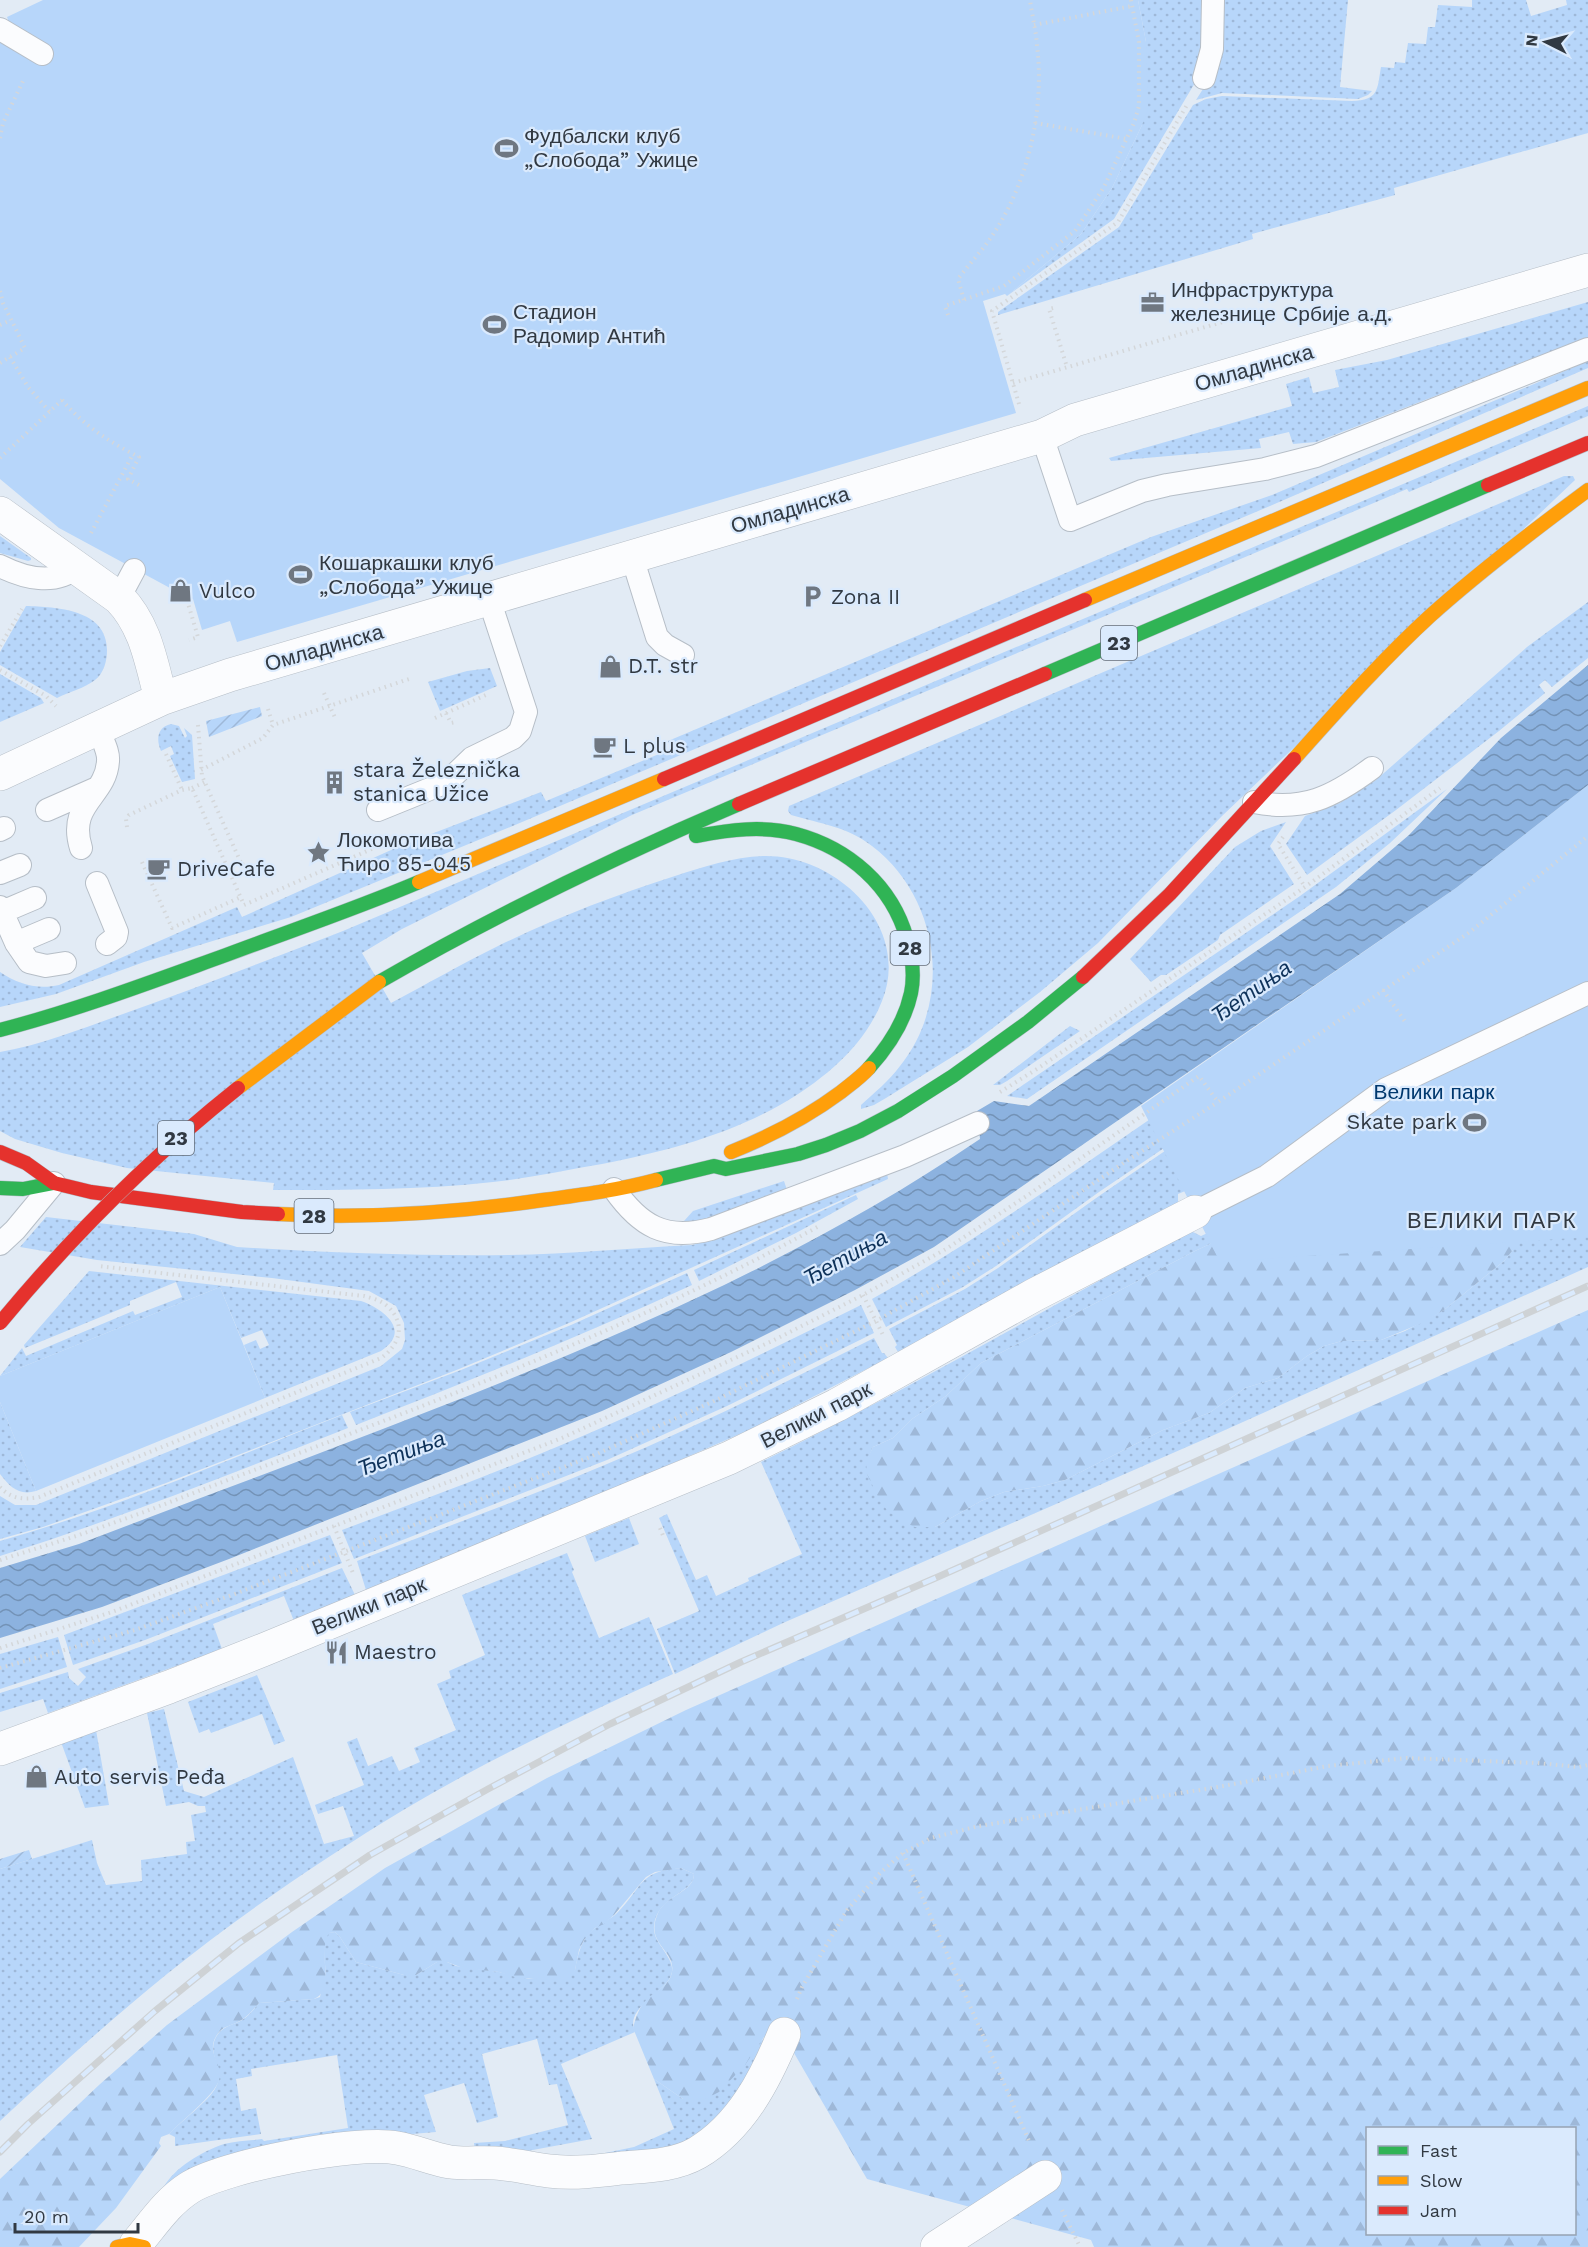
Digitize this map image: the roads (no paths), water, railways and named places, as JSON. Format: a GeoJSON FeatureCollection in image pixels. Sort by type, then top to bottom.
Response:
{"type":"FeatureCollection","features":[{"type":"Feature","properties":{"kind":"main road"},"geometry":{"type":"LineString","coordinates":[[0,1030],[116,995],[374,901],[1588,388]]}},
{"type":"Feature","properties":{"kind":"main road","name":"23"},"geometry":{"type":"LineString","coordinates":[[0,1323],[54,1258],[143,1167],[253,1074],[379,982],[504,912],[572,878],[827,767],[1588,443]]}},
{"type":"Feature","properties":{"kind":"main road"},"geometry":{"type":"LineString","coordinates":[[714,1166],[726,1169],[806,1151],[838,1141],[875,1124],[945,1083],[1032,1020],[1085,976],[1160,904],[1378,667],[1428,619],[1493,563],[1588,490]]}},
{"type":"Feature","properties":{"kind":"main road","name":"28"},"geometry":{"type":"LineString","coordinates":[[0,1152],[26,1163],[54,1183],[91,1192],[166,1203],[282,1215],[335,1217],[411,1215],[490,1208],[614,1189],[714,1166],[721,1156],[785,1129],[866,1071],[895,1032],[905,1011],[911,991],[913,971],[910,951],[902,921],[884,891],[867,872],[851,859],[813,839],[773,830],[749,829],[708,833],[650,844]]}},
{"type":"Feature","properties":{"kind":"main road","name":"28"},"geometry":{"type":"LineString","coordinates":[[0,1188],[23,1189],[54,1183]]}},
{"type":"Feature","properties":{"kind":"street","name":"Омладинска"},"geometry":{"type":"LineString","coordinates":[[0,774],[99,730],[161,699],[230,675],[1042,436],[1075,420],[1588,270]]}},
{"type":"Feature","properties":{"kind":"street"},"geometry":{"type":"LineString","coordinates":[[0,513],[83,552],[126,584],[129,609],[143,632],[161,699]]}},
{"type":"Feature","properties":{"kind":"street","name":"Велики парк"},"geometry":{"type":"LineString","coordinates":[[0,1749],[263,1650],[748,1450],[837,1405],[1034,1295],[1195,1212]]}},
{"type":"Feature","properties":{"kind":"street"},"geometry":{"type":"LineString","coordinates":[[132,2246],[175,2198],[209,2178],[233,2170],[348,2147],[397,2148],[450,2162],[495,2163],[570,2172],[656,2165],[684,2159],[718,2138],[733,2124],[749,2103],[784,2034]]}},
{"type":"Feature","properties":{"kind":"street"},"geometry":{"type":"LineString","coordinates":[[937,2247],[1045,2177]]}},
{"type":"Feature","properties":{"kind":"lane"},"geometry":{"type":"LineString","coordinates":[[1204,78],[1212,49],[1213,0]]}},
{"type":"Feature","properties":{"kind":"lane"},"geometry":{"type":"LineString","coordinates":[[0,29],[42,54]]}},
{"type":"Feature","properties":{"kind":"lane"},"geometry":{"type":"LineString","coordinates":[[1042,436],[1070,520],[1150,489],[1265,469],[1316,456],[1588,349]]}},
{"type":"Feature","properties":{"kind":"lane"},"geometry":{"type":"LineString","coordinates":[[0,567],[15,573],[41,578],[67,575],[83,552]]}},
{"type":"Feature","properties":{"kind":"lane"},"geometry":{"type":"LineString","coordinates":[[632,557],[657,637],[665,645],[683,655]]}},
{"type":"Feature","properties":{"kind":"lane"},"geometry":{"type":"LineString","coordinates":[[378,810],[447,782],[472,758],[513,738],[520,731],[526,712],[489,599]]}},
{"type":"Feature","properties":{"kind":"lane"},"geometry":{"type":"LineString","coordinates":[[74,845],[80,814],[105,774],[107,752],[99,730]]}},
{"type":"Feature","properties":{"kind":"lane"},"geometry":{"type":"LineString","coordinates":[[1254,802],[1284,807],[1318,799],[1355,781],[1372,768]]}},
{"type":"Feature","properties":{"kind":"lane"},"geometry":{"type":"LineString","coordinates":[[47,810],[97,788]]}},
{"type":"Feature","properties":{"kind":"lane"},"geometry":{"type":"LineString","coordinates":[[97,883],[99,908],[117,932],[116,937],[107,944]]}},
{"type":"Feature","properties":{"kind":"lane"},"geometry":{"type":"LineString","coordinates":[[36,898],[1,910],[16,943],[30,962],[53,966],[64,963]]}},
{"type":"Feature","properties":{"kind":"lane"},"geometry":{"type":"LineString","coordinates":[[16,943],[50,929]]}},
{"type":"Feature","properties":{"kind":"lane","name":"Велики парк"},"geometry":{"type":"LineString","coordinates":[[1195,1212],[1267,1176],[1386,1089],[1588,993]]}},
{"type":"Feature","properties":{"kind":"lane"},"geometry":{"type":"LineString","coordinates":[[614,1189],[627,1208],[644,1222],[660,1230],[676,1234],[692,1234],[711,1229],[905,1156],[978,1124]]}},
{"type":"Feature","properties":{"kind":"lane"},"geometry":{"type":"LineString","coordinates":[[0,1244],[22,1223],[54,1183]]}},
{"type":"Feature","properties":{"kind":"water","name":"Ђетиња"},"geometry":{"type":"Polygon","coordinates":[[[1588,665],[1588,785],[1456,888],[934,1247],[855,1290],[731,1352],[602,1411],[102,1607],[0,1638],[0,1568],[79,1544],[381,1430],[568,1355],[710,1292],[848,1221],[915,1181],[980,1139],[977,1111],[994,1101],[1029,1106],[1340,894],[1409,835],[1501,738],[1588,665]]]}},
{"type":"Feature","properties":{"kind":"railway"},"geometry":{"type":"LineString","coordinates":[[0,2152],[28,2124],[155,2011],[239,1943],[370,1855],[488,1789],[610,1724],[741,1662],[940,1576],[1588,1286]]}},
{"type":"Feature","properties":{"kind":"place","name":"Фудбалски клуб „Слобода” Ужице"},"geometry":{"type":"Point","coordinates":[506,148]}},
{"type":"Feature","properties":{"kind":"place","name":"Инфраструктура железнице Србије а.д."},"geometry":{"type":"Point","coordinates":[1153,302]}},
{"type":"Feature","properties":{"kind":"place","name":"Стадион Радомир Антић"},"geometry":{"type":"Point","coordinates":[495,324]}},
{"type":"Feature","properties":{"kind":"place","name":"Кошаркашки клуб „Слобода” Ужице"},"geometry":{"type":"Point","coordinates":[301,575]}},
{"type":"Feature","properties":{"kind":"place","name":"Vulco"},"geometry":{"type":"Point","coordinates":[181,591]}},
{"type":"Feature","properties":{"kind":"place","name":"Zona II"},"geometry":{"type":"Point","coordinates":[813,597]}},
{"type":"Feature","properties":{"kind":"place","name":"D.T. str"},"geometry":{"type":"Point","coordinates":[610,666]}},
{"type":"Feature","properties":{"kind":"place","name":"L plus"},"geometry":{"type":"Point","coordinates":[605,746]}},
{"type":"Feature","properties":{"kind":"place","name":"stara Železnička stanica Užice"},"geometry":{"type":"Point","coordinates":[335,782]}},
{"type":"Feature","properties":{"kind":"place","name":"Локомотива Ћиро 85-045"},"geometry":{"type":"Point","coordinates":[319,852]}},
{"type":"Feature","properties":{"kind":"place","name":"DriveCafe"},"geometry":{"type":"Point","coordinates":[159,869]}},
{"type":"Feature","properties":{"kind":"place","name":"Skate park"},"geometry":{"type":"Point","coordinates":[1475,1122]}},
{"type":"Feature","properties":{"kind":"place","name":"Maestro"},"geometry":{"type":"Point","coordinates":[336,1652]}},
{"type":"Feature","properties":{"kind":"place","name":"Auto servis Peđa"},"geometry":{"type":"Point","coordinates":[36,1777]}},
{"type":"Feature","properties":{"kind":"district","name":"ВЕЛИКИ ПАРК"},"geometry":{"type":"Point","coordinates":[1492,1220]}}]}
